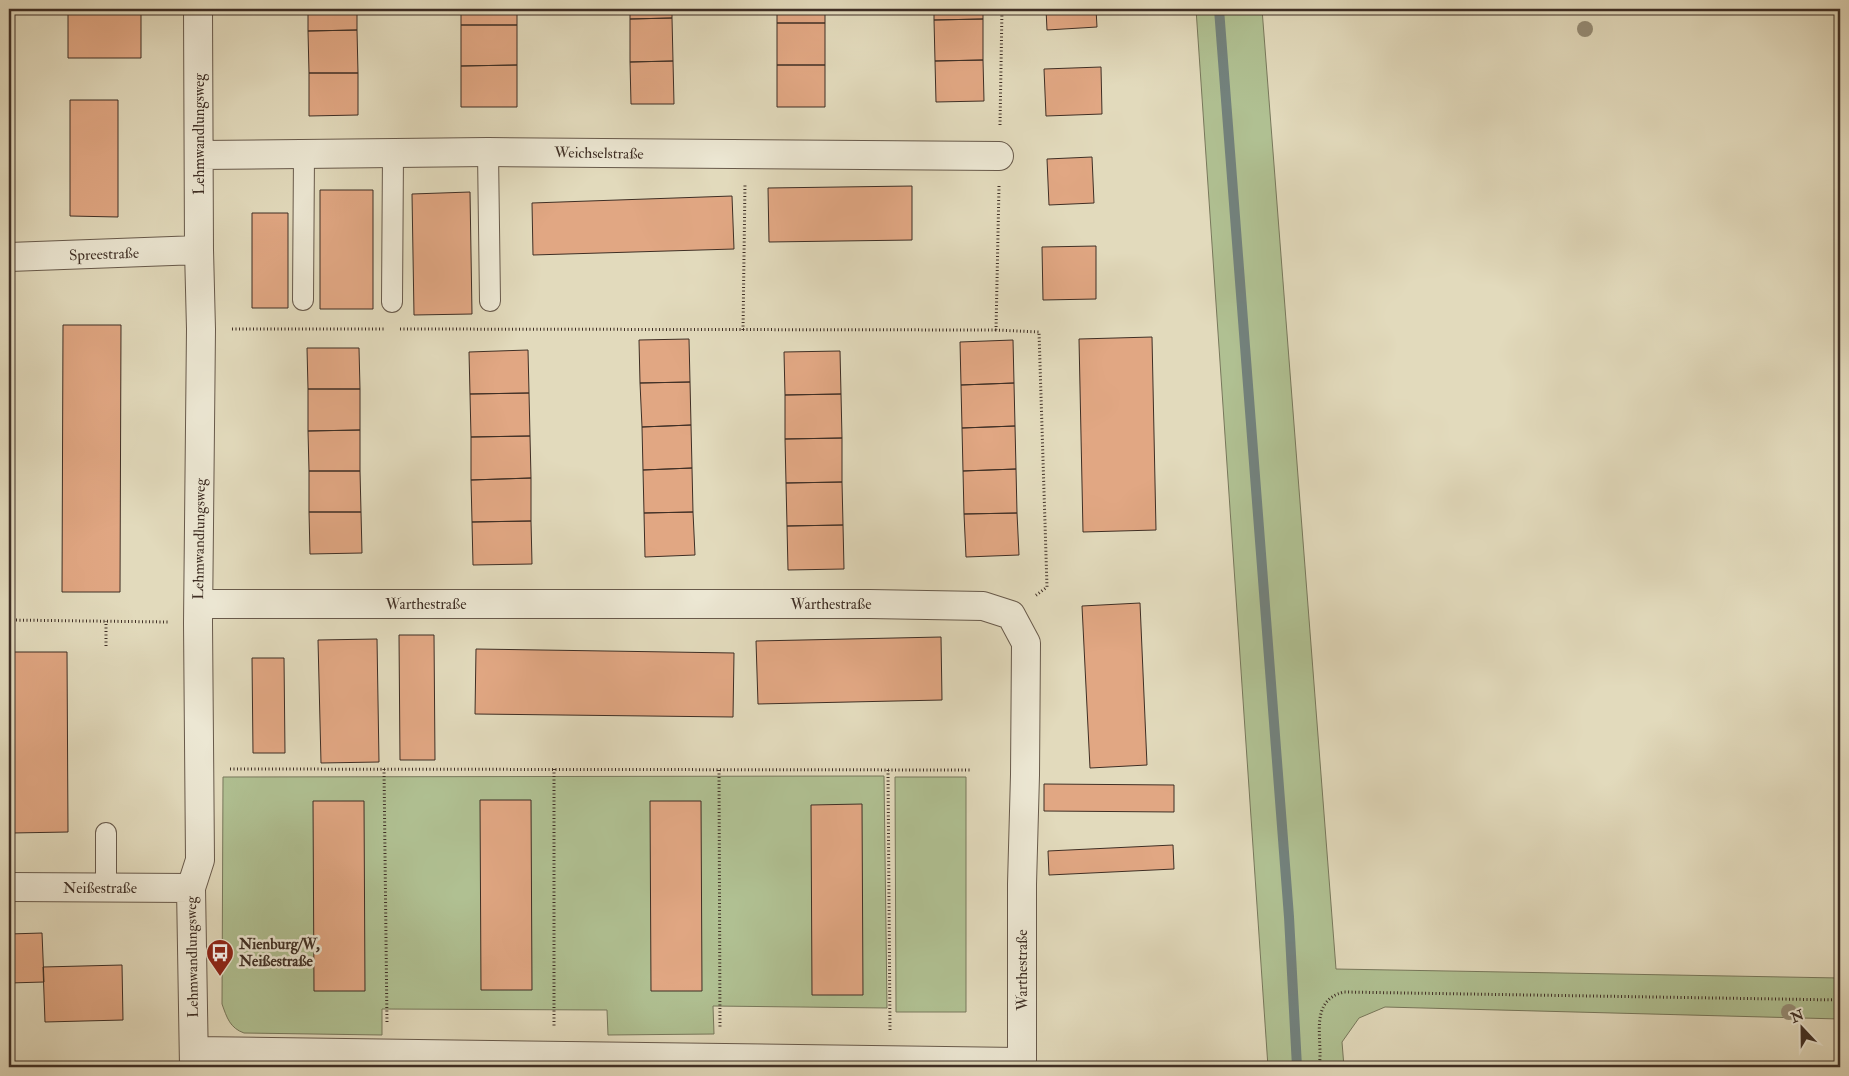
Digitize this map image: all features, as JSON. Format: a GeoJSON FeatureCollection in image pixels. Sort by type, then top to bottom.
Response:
{"type":"FeatureCollection","features":[{"type":"Feature","properties":{"kind":"street","name":"Lehmwandlungsweg"},"geometry":{"type":"LineString","coordinates":[[194,1059],[191,888],[200,860],[198,613],[202,329],[199,250],[198,9]]}},
{"type":"Feature","properties":{"kind":"street","name":"Weichselstraße"},"geometry":{"type":"LineString","coordinates":[[199,155],[488,152],[999,156]]}},
{"type":"Feature","properties":{"kind":"street","name":"Spreestraße"},"geometry":{"type":"LineString","coordinates":[[9,258],[199,250]]}},
{"type":"Feature","properties":{"kind":"street","name":"Warthestraße"},"geometry":{"type":"LineString","coordinates":[[198,613],[888,604],[983,606],[1011,615],[1026,643],[1022,884],[1022,1062],[890,1061]]}},
{"type":"Feature","properties":{"kind":"street","name":"Neißestraße"},"geometry":{"type":"LineString","coordinates":[[9,887],[191,888]]}},
{"type":"Feature","properties":{"kind":"street"},"geometry":{"type":"LineString","coordinates":[[194,1059],[387,1054],[890,1061]]}},
{"type":"Feature","properties":{"kind":"lane"},"geometry":{"type":"LineString","coordinates":[[488,152],[490,301]]}},
{"type":"Feature","properties":{"kind":"lane"},"geometry":{"type":"LineString","coordinates":[[392,302],[393,153]]}},
{"type":"Feature","properties":{"kind":"lane"},"geometry":{"type":"LineString","coordinates":[[303,300],[304,154]]}},
{"type":"Feature","properties":{"kind":"lane"},"geometry":{"type":"LineString","coordinates":[[106,833],[106,888]]}},
{"type":"Feature","properties":{"kind":"path"},"geometry":{"type":"LineString","coordinates":[[996,330],[1002,9]]}},
{"type":"Feature","properties":{"kind":"path"},"geometry":{"type":"LineString","coordinates":[[744,330],[745,154]]}},
{"type":"Feature","properties":{"kind":"path"},"geometry":{"type":"LineString","coordinates":[[202,329],[996,330],[1039,332],[1047,587],[1011,615]]}},
{"type":"Feature","properties":{"kind":"path"},"geometry":{"type":"LineString","coordinates":[[9,620],[106,621],[198,613]]}},
{"type":"Feature","properties":{"kind":"path"},"geometry":{"type":"LineString","coordinates":[[106,621],[106,646]]}},
{"type":"Feature","properties":{"kind":"path"},"geometry":{"type":"LineString","coordinates":[[199,768],[972,770]]}},
{"type":"Feature","properties":{"kind":"path"},"geometry":{"type":"LineString","coordinates":[[384,769],[387,1054]]}},
{"type":"Feature","properties":{"kind":"path"},"geometry":{"type":"LineString","coordinates":[[554,769],[554,1056]]}},
{"type":"Feature","properties":{"kind":"path"},"geometry":{"type":"LineString","coordinates":[[718,770],[720,1059]]}},
{"type":"Feature","properties":{"kind":"path"},"geometry":{"type":"LineString","coordinates":[[888,770],[890,1061]]}},
{"type":"Feature","properties":{"kind":"path"},"geometry":{"type":"LineString","coordinates":[[1319,1067],[1320,1015],[1328,1000],[1344,992],[1840,1000]]}},
{"type":"Feature","properties":{"kind":"green space"},"geometry":{"type":"Polygon","coordinates":[[[1196,9],[1262,9],[1336,969],[1840,978],[1840,1019],[1385,1007],[1359,1018],[1342,1042],[1344,1067],[1268,1067],[1196,9]]]}},
{"type":"Feature","properties":{"kind":"green space"},"geometry":{"type":"Polygon","coordinates":[[[884,776],[887,1008],[713,1006],[714,1034],[608,1035],[607,1010],[382,1009],[382,1035],[244,1033],[232,1025],[227,1018],[222,1004],[223,777],[884,776]]]}},
{"type":"Feature","properties":{"kind":"green space"},"geometry":{"type":"Polygon","coordinates":[[[895,777],[966,777],[966,1012],[896,1012],[895,777]]]}},
{"type":"Feature","properties":{"kind":"building"},"geometry":{"type":"Polygon","coordinates":[[[68,9],[141,9],[141,58],[68,58],[68,9]]]}},
{"type":"Feature","properties":{"kind":"building"},"geometry":{"type":"Polygon","coordinates":[[[308,9],[357,9],[357,30],[308,31],[308,9]]]}},
{"type":"Feature","properties":{"kind":"building"},"geometry":{"type":"Polygon","coordinates":[[[461,9],[517,9],[517,25],[461,25],[461,9]]]}},
{"type":"Feature","properties":{"kind":"building"},"geometry":{"type":"Polygon","coordinates":[[[630,9],[672,9],[672,18],[630,19],[630,9]]]}},
{"type":"Feature","properties":{"kind":"building"},"geometry":{"type":"Polygon","coordinates":[[[777,9],[825,9],[825,23],[777,23],[777,9]]]}},
{"type":"Feature","properties":{"kind":"building"},"geometry":{"type":"Polygon","coordinates":[[[934,9],[983,9],[983,19],[934,20],[934,9]]]}},
{"type":"Feature","properties":{"kind":"building"},"geometry":{"type":"Polygon","coordinates":[[[1046,9],[1096,9],[1097,27],[1047,30],[1046,9]]]}},
{"type":"Feature","properties":{"kind":"building"},"geometry":{"type":"Polygon","coordinates":[[[672,18],[673,61],[630,62],[630,19],[672,18]]]}},
{"type":"Feature","properties":{"kind":"building"},"geometry":{"type":"Polygon","coordinates":[[[983,19],[983,60],[935,61],[934,20],[983,19]]]}},
{"type":"Feature","properties":{"kind":"building"},"geometry":{"type":"Polygon","coordinates":[[[777,23],[825,23],[825,65],[777,65],[777,23]]]}},
{"type":"Feature","properties":{"kind":"building"},"geometry":{"type":"Polygon","coordinates":[[[461,25],[517,25],[517,65],[461,66],[461,25]]]}},
{"type":"Feature","properties":{"kind":"building"},"geometry":{"type":"Polygon","coordinates":[[[357,30],[358,73],[309,73],[308,31],[357,30]]]}},
{"type":"Feature","properties":{"kind":"building"},"geometry":{"type":"Polygon","coordinates":[[[983,60],[984,101],[936,102],[935,61],[983,60]]]}},
{"type":"Feature","properties":{"kind":"building"},"geometry":{"type":"Polygon","coordinates":[[[673,61],[674,104],[631,104],[630,62],[673,61]]]}},
{"type":"Feature","properties":{"kind":"building"},"geometry":{"type":"Polygon","coordinates":[[[517,65],[517,107],[461,107],[461,66],[517,65]]]}},
{"type":"Feature","properties":{"kind":"building"},"geometry":{"type":"Polygon","coordinates":[[[777,65],[825,65],[825,107],[777,107],[777,65]]]}},
{"type":"Feature","properties":{"kind":"building"},"geometry":{"type":"Polygon","coordinates":[[[1101,67],[1102,114],[1046,116],[1044,69],[1101,67]]]}},
{"type":"Feature","properties":{"kind":"building"},"geometry":{"type":"Polygon","coordinates":[[[309,73],[358,73],[358,115],[309,116],[309,73]]]}},
{"type":"Feature","properties":{"kind":"building"},"geometry":{"type":"Polygon","coordinates":[[[70,100],[118,100],[118,217],[70,216],[70,100]]]}},
{"type":"Feature","properties":{"kind":"building"},"geometry":{"type":"Polygon","coordinates":[[[1092,157],[1094,203],[1049,205],[1047,159],[1092,157]]]}},
{"type":"Feature","properties":{"kind":"building"},"geometry":{"type":"Polygon","coordinates":[[[912,186],[912,240],[769,242],[768,188],[912,186]]]}},
{"type":"Feature","properties":{"kind":"building"},"geometry":{"type":"Polygon","coordinates":[[[320,190],[373,190],[373,309],[320,309],[320,190]]]}},
{"type":"Feature","properties":{"kind":"building"},"geometry":{"type":"Polygon","coordinates":[[[470,192],[472,314],[414,315],[412,194],[470,192]]]}},
{"type":"Feature","properties":{"kind":"building"},"geometry":{"type":"Polygon","coordinates":[[[732,196],[734,249],[533,255],[532,203],[732,196]]]}},
{"type":"Feature","properties":{"kind":"building"},"geometry":{"type":"Polygon","coordinates":[[[252,213],[288,213],[288,308],[252,308],[252,213]]]}},
{"type":"Feature","properties":{"kind":"building"},"geometry":{"type":"Polygon","coordinates":[[[1096,246],[1096,299],[1043,300],[1042,247],[1096,246]]]}},
{"type":"Feature","properties":{"kind":"building"},"geometry":{"type":"Polygon","coordinates":[[[63,325],[121,325],[120,592],[62,592],[63,325]]]}},
{"type":"Feature","properties":{"kind":"building"},"geometry":{"type":"Polygon","coordinates":[[[1152,337],[1156,530],[1083,532],[1079,339],[1152,337]]]}},
{"type":"Feature","properties":{"kind":"building"},"geometry":{"type":"Polygon","coordinates":[[[689,339],[690,382],[640,383],[639,340],[689,339]]]}},
{"type":"Feature","properties":{"kind":"building"},"geometry":{"type":"Polygon","coordinates":[[[1013,340],[1014,383],[961,385],[960,342],[1013,340]]]}},
{"type":"Feature","properties":{"kind":"building"},"geometry":{"type":"Polygon","coordinates":[[[307,348],[359,348],[360,389],[308,389],[307,348]]]}},
{"type":"Feature","properties":{"kind":"building"},"geometry":{"type":"Polygon","coordinates":[[[528,350],[529,393],[470,394],[469,352],[528,350]]]}},
{"type":"Feature","properties":{"kind":"building"},"geometry":{"type":"Polygon","coordinates":[[[840,351],[841,394],[785,395],[784,352],[840,351]]]}},
{"type":"Feature","properties":{"kind":"building"},"geometry":{"type":"Polygon","coordinates":[[[690,382],[691,425],[642,427],[640,383],[690,382]]]}},
{"type":"Feature","properties":{"kind":"building"},"geometry":{"type":"Polygon","coordinates":[[[1014,383],[1015,426],[962,428],[961,385],[1014,383]]]}},
{"type":"Feature","properties":{"kind":"building"},"geometry":{"type":"Polygon","coordinates":[[[308,389],[360,389],[360,430],[308,431],[308,389]]]}},
{"type":"Feature","properties":{"kind":"building"},"geometry":{"type":"Polygon","coordinates":[[[529,393],[530,436],[471,437],[470,394],[529,393]]]}},
{"type":"Feature","properties":{"kind":"building"},"geometry":{"type":"Polygon","coordinates":[[[841,394],[842,438],[785,439],[785,395],[841,394]]]}},
{"type":"Feature","properties":{"kind":"building"},"geometry":{"type":"Polygon","coordinates":[[[691,425],[692,468],[643,470],[642,427],[691,425]]]}},
{"type":"Feature","properties":{"kind":"building"},"geometry":{"type":"Polygon","coordinates":[[[1015,426],[1016,469],[963,471],[962,428],[1015,426]]]}},
{"type":"Feature","properties":{"kind":"building"},"geometry":{"type":"Polygon","coordinates":[[[360,430],[360,471],[309,471],[308,431],[360,430]]]}},
{"type":"Feature","properties":{"kind":"building"},"geometry":{"type":"Polygon","coordinates":[[[530,436],[531,478],[471,480],[471,437],[530,436]]]}},
{"type":"Feature","properties":{"kind":"building"},"geometry":{"type":"Polygon","coordinates":[[[842,438],[842,482],[786,483],[785,439],[842,438]]]}},
{"type":"Feature","properties":{"kind":"building"},"geometry":{"type":"Polygon","coordinates":[[[692,468],[693,512],[644,513],[643,470],[692,468]]]}},
{"type":"Feature","properties":{"kind":"building"},"geometry":{"type":"Polygon","coordinates":[[[1016,469],[1017,513],[964,514],[963,471],[1016,469]]]}},
{"type":"Feature","properties":{"kind":"building"},"geometry":{"type":"Polygon","coordinates":[[[309,471],[360,471],[361,512],[309,512],[309,471]]]}},
{"type":"Feature","properties":{"kind":"building"},"geometry":{"type":"Polygon","coordinates":[[[531,478],[531,521],[472,522],[471,480],[531,478]]]}},
{"type":"Feature","properties":{"kind":"building"},"geometry":{"type":"Polygon","coordinates":[[[842,482],[843,525],[787,526],[786,483],[842,482]]]}},
{"type":"Feature","properties":{"kind":"building"},"geometry":{"type":"Polygon","coordinates":[[[309,512],[361,512],[362,553],[310,554],[309,512]]]}},
{"type":"Feature","properties":{"kind":"building"},"geometry":{"type":"Polygon","coordinates":[[[693,512],[695,555],[645,557],[644,513],[693,512]]]}},
{"type":"Feature","properties":{"kind":"building"},"geometry":{"type":"Polygon","coordinates":[[[1017,513],[1019,555],[966,557],[964,514],[1017,513]]]}},
{"type":"Feature","properties":{"kind":"building"},"geometry":{"type":"Polygon","coordinates":[[[531,521],[532,564],[473,565],[472,522],[531,521]]]}},
{"type":"Feature","properties":{"kind":"building"},"geometry":{"type":"Polygon","coordinates":[[[843,525],[844,569],[788,570],[787,526],[843,525]]]}},
{"type":"Feature","properties":{"kind":"building"},"geometry":{"type":"Polygon","coordinates":[[[1140,603],[1147,765],[1090,768],[1082,606],[1140,603]]]}},
{"type":"Feature","properties":{"kind":"building"},"geometry":{"type":"Polygon","coordinates":[[[399,635],[434,635],[435,760],[400,760],[399,635]]]}},
{"type":"Feature","properties":{"kind":"building"},"geometry":{"type":"Polygon","coordinates":[[[941,637],[942,700],[758,704],[756,641],[941,637]]]}},
{"type":"Feature","properties":{"kind":"building"},"geometry":{"type":"Polygon","coordinates":[[[377,639],[379,762],[321,763],[318,640],[377,639]]]}},
{"type":"Feature","properties":{"kind":"building"},"geometry":{"type":"Polygon","coordinates":[[[476,649],[734,653],[733,717],[475,714],[476,649]]]}},
{"type":"Feature","properties":{"kind":"building"},"geometry":{"type":"Polygon","coordinates":[[[11,652],[67,652],[68,832],[12,833],[11,652]]]}},
{"type":"Feature","properties":{"kind":"building"},"geometry":{"type":"Polygon","coordinates":[[[252,658],[284,658],[285,753],[253,753],[252,658]]]}},
{"type":"Feature","properties":{"kind":"building"},"geometry":{"type":"Polygon","coordinates":[[[1044,784],[1174,785],[1174,812],[1044,811],[1044,784]]]}},
{"type":"Feature","properties":{"kind":"building"},"geometry":{"type":"Polygon","coordinates":[[[480,800],[531,800],[532,990],[481,990],[480,800]]]}},
{"type":"Feature","properties":{"kind":"building"},"geometry":{"type":"Polygon","coordinates":[[[313,801],[364,801],[365,991],[314,991],[313,801]]]}},
{"type":"Feature","properties":{"kind":"building"},"geometry":{"type":"Polygon","coordinates":[[[650,801],[701,801],[702,991],[651,991],[650,801]]]}},
{"type":"Feature","properties":{"kind":"building"},"geometry":{"type":"Polygon","coordinates":[[[862,804],[863,995],[812,995],[811,805],[862,804]]]}},
{"type":"Feature","properties":{"kind":"building"},"geometry":{"type":"Polygon","coordinates":[[[1173,845],[1174,869],[1049,875],[1048,851],[1173,845]]]}},
{"type":"Feature","properties":{"kind":"building"},"geometry":{"type":"Polygon","coordinates":[[[42,933],[44,982],[9,983],[9,934],[42,933]]]}},
{"type":"Feature","properties":{"kind":"building"},"geometry":{"type":"Polygon","coordinates":[[[122,965],[123,1020],[45,1022],[43,967],[122,965]]]}},
{"type":"Feature","properties":{"kind":"waterway"},"geometry":{"type":"LineString","coordinates":[[1219,9],[1289,917],[1297,1067]]}},
{"type":"Feature","properties":{"kind":"place","name":"Nienburg/W, Neißestraße"},"geometry":{"type":"Point","coordinates":[220,977]}}]}
